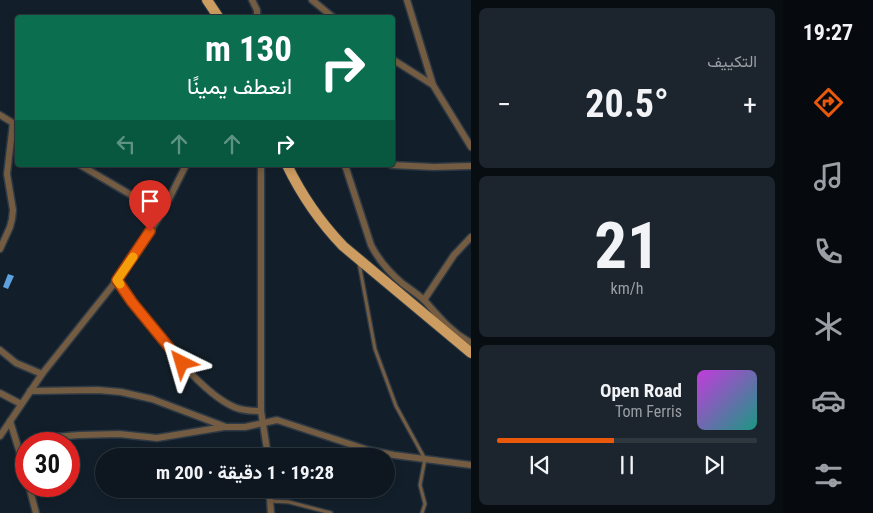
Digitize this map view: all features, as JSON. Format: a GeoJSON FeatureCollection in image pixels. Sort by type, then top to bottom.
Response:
{"type":"FeatureCollection","features":[{"type":"Feature","properties":{"kind":"main road"},"geometry":{"type":"LineString","coordinates":[[207,0],[217,15]]}},
{"type":"Feature","properties":{"kind":"main road"},"geometry":{"type":"LineString","coordinates":[[288,167],[311,206],[342,246],[470,353]]}},
{"type":"Feature","properties":{"kind":"street"},"geometry":{"type":"LineString","coordinates":[[252,0],[258,15]]}},
{"type":"Feature","properties":{"kind":"street"},"geometry":{"type":"LineString","coordinates":[[312,0],[330,15]]}},
{"type":"Feature","properties":{"kind":"street"},"geometry":{"type":"LineString","coordinates":[[407,0],[434,85],[470,147]]}},
{"type":"Feature","properties":{"kind":"street"},"geometry":{"type":"LineString","coordinates":[[395,61],[434,85]]}},
{"type":"Feature","properties":{"kind":"street"},"geometry":{"type":"LineString","coordinates":[[0,115],[15,124],[7,174],[13,210],[12,219],[0,248]]}},
{"type":"Feature","properties":{"kind":"street"},"geometry":{"type":"LineString","coordinates":[[395,165],[470,166]]}},
{"type":"Feature","properties":{"kind":"street"},"geometry":{"type":"LineString","coordinates":[[83,167],[162,213]]}},
{"type":"Feature","properties":{"kind":"street"},"geometry":{"type":"LineString","coordinates":[[0,436],[42,374],[117,280],[162,213],[185,167]]}},
{"type":"Feature","properties":{"kind":"street"},"geometry":{"type":"LineString","coordinates":[[261,167],[261,411],[267,448]]}},
{"type":"Feature","properties":{"kind":"street"},"geometry":{"type":"LineString","coordinates":[[346,167],[371,246],[376,255],[393,275],[424,300],[451,329],[470,343]]}},
{"type":"Feature","properties":{"kind":"street"},"geometry":{"type":"LineString","coordinates":[[424,300],[454,255],[470,237]]}},
{"type":"Feature","properties":{"kind":"street"},"geometry":{"type":"LineString","coordinates":[[117,280],[137,308],[182,363],[206,388],[235,408],[261,411]]}},
{"type":"Feature","properties":{"kind":"street"},"geometry":{"type":"LineString","coordinates":[[0,350],[16,363],[42,374]]}},
{"type":"Feature","properties":{"kind":"street"},"geometry":{"type":"LineString","coordinates":[[30,391],[98,390],[128,394],[152,399],[226,427]]}},
{"type":"Feature","properties":{"kind":"street"},"geometry":{"type":"LineString","coordinates":[[0,393],[21,404]]}},
{"type":"Feature","properties":{"kind":"street"},"geometry":{"type":"LineString","coordinates":[[10,420],[15,432]]}},
{"type":"Feature","properties":{"kind":"street"},"geometry":{"type":"LineString","coordinates":[[80,434],[119,434],[157,438],[226,427],[245,427],[277,420],[368,450],[425,460],[470,465]]}},
{"type":"Feature","properties":{"kind":"street"},"geometry":{"type":"LineString","coordinates":[[32,497],[36,513]]}},
{"type":"Feature","properties":{"kind":"street"},"geometry":{"type":"LineString","coordinates":[[269,501],[271,513]]}},
{"type":"Feature","properties":{"kind":"lane"},"geometry":{"type":"LineString","coordinates":[[358,260],[375,349],[396,406],[425,460],[420,485],[426,504],[422,513]]}},
{"type":"Feature","properties":{"kind":"lane"},"geometry":{"type":"LineString","coordinates":[[269,501],[289,502],[331,513]]}},
{"type":"Feature","properties":{"kind":"building"},"geometry":{"type":"Polygon","coordinates":[[[8,274],[14,276],[8,289],[3,287],[8,274]]]}},
{"type":"Feature","properties":{"kind":"slow traffic"},"geometry":{"type":"LineString","coordinates":[[120,284],[117,280],[133,257]]}},
{"type":"Feature","properties":{"kind":"route"},"geometry":{"type":"LineString","coordinates":[[150,231],[117,280],[132,302],[182,363]]}}]}
